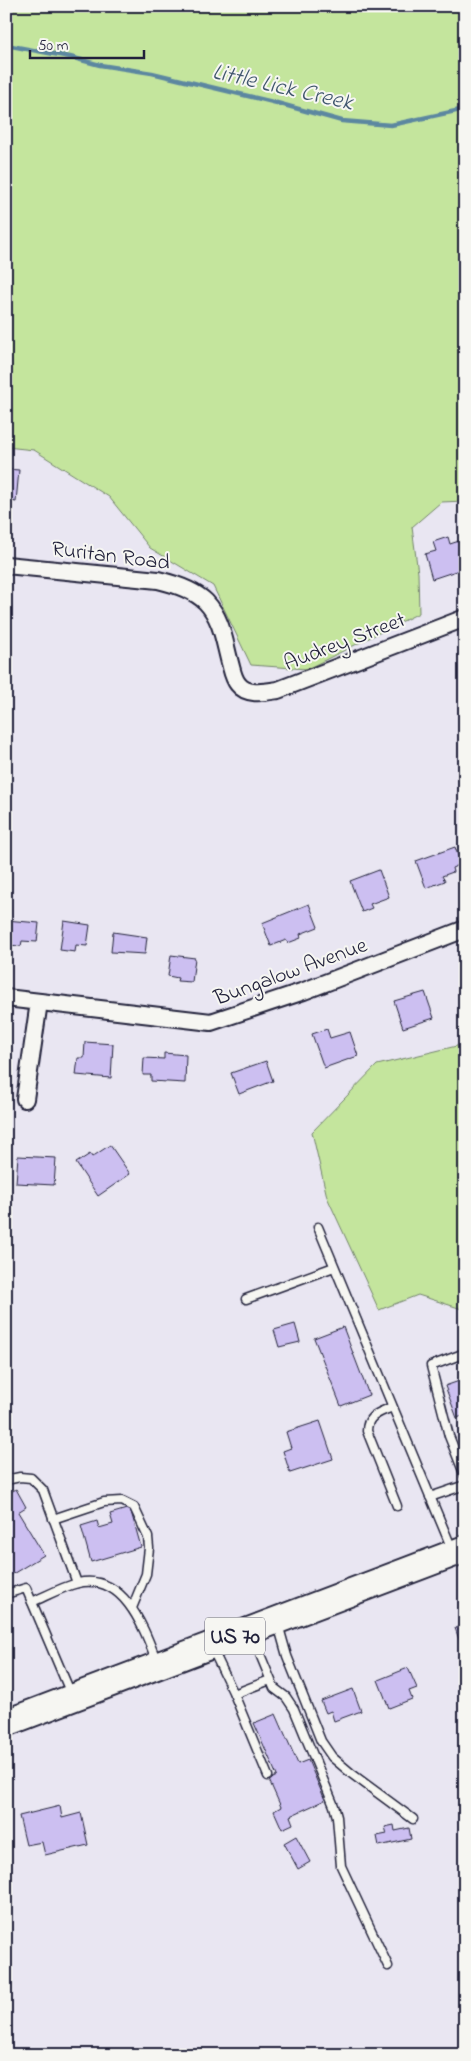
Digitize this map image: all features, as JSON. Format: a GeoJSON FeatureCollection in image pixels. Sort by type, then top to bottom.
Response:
{"type":"FeatureCollection","features":[{"type":"Feature","properties":{"kind":"highway","name":"US 70"},"geometry":{"type":"LineString","coordinates":[[6,1723],[459,1551]]}},
{"type":"Feature","properties":{"kind":"street","name":"Ruritan Road"},"geometry":{"type":"LineString","coordinates":[[6,565],[158,580],[178,585],[206,602],[217,617],[224,636],[233,676],[238,685]]}},
{"type":"Feature","properties":{"kind":"street","name":"Audrey Street"},"geometry":{"type":"LineString","coordinates":[[238,685],[256,693],[278,690],[465,618]]}},
{"type":"Feature","properties":{"kind":"street","name":"Bungalow Avenue"},"geometry":{"type":"LineString","coordinates":[[6,998],[212,1022],[304,991],[465,929]]}},
{"type":"Feature","properties":{"kind":"street"},"geometry":{"type":"LineString","coordinates":[[25,1099],[39,1002]]}},
{"type":"Feature","properties":{"kind":"lane"},"geometry":{"type":"LineString","coordinates":[[318,1227],[430,1497],[459,1551]]}},
{"type":"Feature","properties":{"kind":"lane"},"geometry":{"type":"LineString","coordinates":[[246,1300],[334,1267]]}},
{"type":"Feature","properties":{"kind":"lane"},"geometry":{"type":"LineString","coordinates":[[465,1353],[431,1366],[450,1436],[465,1476]]}},
{"type":"Feature","properties":{"kind":"lane"},"geometry":{"type":"LineString","coordinates":[[392,1407],[370,1418],[367,1423],[367,1431],[397,1506]]}},
{"type":"Feature","properties":{"kind":"lane"},"geometry":{"type":"LineString","coordinates":[[6,1480],[20,1477],[31,1478],[43,1490],[77,1583]]}},
{"type":"Feature","properties":{"kind":"lane"},"geometry":{"type":"LineString","coordinates":[[430,1497],[465,1484]]}},
{"type":"Feature","properties":{"kind":"lane"},"geometry":{"type":"LineString","coordinates":[[53,1518],[104,1502],[122,1501],[134,1507],[148,1537],[149,1548],[146,1574],[132,1608]]}},
{"type":"Feature","properties":{"kind":"lane"},"geometry":{"type":"LineString","coordinates":[[32,1602],[77,1583],[101,1584],[119,1594],[132,1608],[145,1632],[159,1666]]}},
{"type":"Feature","properties":{"kind":"lane"},"geometry":{"type":"LineString","coordinates":[[6,1594],[26,1588],[72,1698]]}},
{"type":"Feature","properties":{"kind":"lane"},"geometry":{"type":"LineString","coordinates":[[277,1620],[290,1664],[321,1741],[332,1757],[414,1819]]}},
{"type":"Feature","properties":{"kind":"lane"},"geometry":{"type":"LineString","coordinates":[[250,1631],[274,1688],[286,1697],[298,1718],[337,1817],[341,1866],[388,1966]]}},
{"type":"Feature","properties":{"kind":"lane"},"geometry":{"type":"LineString","coordinates":[[211,1646],[234,1694],[268,1776]]}},
{"type":"Feature","properties":{"kind":"lane"},"geometry":{"type":"LineString","coordinates":[[234,1694],[270,1680]]}},
{"type":"Feature","properties":{"kind":"green space"},"geometry":{"type":"Polygon","coordinates":[[[6,6],[465,6],[465,501],[441,502],[412,527],[418,573],[419,613],[307,669],[251,665],[213,586],[150,548],[109,497],[34,450],[6,447],[6,6]]]}},
{"type":"Feature","properties":{"kind":"green space"},"geometry":{"type":"Polygon","coordinates":[[[465,1044],[465,1310],[418,1295],[379,1310],[327,1197],[312,1132],[377,1065],[465,1044]]]}},
{"type":"Feature","properties":{"kind":"building"},"geometry":{"type":"Polygon","coordinates":[[[6,469],[19,470],[16,502],[6,500],[6,469]]]}},
{"type":"Feature","properties":{"kind":"building"},"geometry":{"type":"Polygon","coordinates":[[[448,537],[450,544],[465,539],[465,568],[432,579],[425,554],[436,551],[433,542],[448,537]]]}},
{"type":"Feature","properties":{"kind":"building"},"geometry":{"type":"Polygon","coordinates":[[[455,847],[461,864],[452,868],[453,872],[442,876],[445,881],[426,888],[416,861],[455,847]]]}},
{"type":"Feature","properties":{"kind":"building"},"geometry":{"type":"Polygon","coordinates":[[[379,870],[389,897],[370,904],[372,908],[362,912],[350,881],[379,870]]]}},
{"type":"Feature","properties":{"kind":"building"},"geometry":{"type":"Polygon","coordinates":[[[309,904],[318,927],[300,934],[301,938],[288,943],[286,940],[271,946],[262,923],[309,904]]]}},
{"type":"Feature","properties":{"kind":"building"},"geometry":{"type":"Polygon","coordinates":[[[6,920],[39,923],[37,942],[22,941],[21,946],[6,945],[6,920]]]}},
{"type":"Feature","properties":{"kind":"building"},"geometry":{"type":"Polygon","coordinates":[[[64,921],[90,925],[87,946],[76,945],[75,952],[60,950],[64,921]]]}},
{"type":"Feature","properties":{"kind":"building"},"geometry":{"type":"Polygon","coordinates":[[[113,932],[147,937],[145,954],[111,952],[113,932]]]}},
{"type":"Feature","properties":{"kind":"building"},"geometry":{"type":"Polygon","coordinates":[[[171,955],[195,958],[192,982],[177,981],[178,978],[168,976],[171,955]]]}},
{"type":"Feature","properties":{"kind":"building"},"geometry":{"type":"Polygon","coordinates":[[[425,992],[434,1018],[403,1028],[394,1001],[425,992]]]}},
{"type":"Feature","properties":{"kind":"building"},"geometry":{"type":"Polygon","coordinates":[[[327,1029],[330,1038],[350,1032],[358,1056],[324,1068],[312,1034],[327,1029]]]}},
{"type":"Feature","properties":{"kind":"building"},"geometry":{"type":"Polygon","coordinates":[[[85,1042],[113,1044],[111,1078],[76,1075],[78,1058],[84,1058],[85,1042]]]}},
{"type":"Feature","properties":{"kind":"building"},"geometry":{"type":"Polygon","coordinates":[[[164,1053],[186,1055],[185,1083],[151,1081],[151,1075],[143,1075],[144,1058],[164,1059],[164,1053]]]}},
{"type":"Feature","properties":{"kind":"building"},"geometry":{"type":"Polygon","coordinates":[[[266,1061],[273,1081],[239,1094],[231,1073],[266,1061]]]}},
{"type":"Feature","properties":{"kind":"building"},"geometry":{"type":"Polygon","coordinates":[[[110,1145],[130,1174],[98,1196],[76,1163],[90,1154],[92,1157],[110,1145]]]}},
{"type":"Feature","properties":{"kind":"building"},"geometry":{"type":"Polygon","coordinates":[[[18,1156],[56,1158],[54,1185],[16,1183],[18,1156]]]}},
{"type":"Feature","properties":{"kind":"building"},"geometry":{"type":"Polygon","coordinates":[[[295,1324],[300,1342],[279,1347],[274,1330],[295,1324]]]}},
{"type":"Feature","properties":{"kind":"building"},"geometry":{"type":"Polygon","coordinates":[[[343,1327],[369,1395],[341,1406],[314,1338],[343,1327]]]}},
{"type":"Feature","properties":{"kind":"building"},"geometry":{"type":"Polygon","coordinates":[[[465,1379],[465,1415],[457,1418],[445,1386],[465,1379]]]}},
{"type":"Feature","properties":{"kind":"building"},"geometry":{"type":"Polygon","coordinates":[[[320,1421],[333,1459],[290,1473],[283,1451],[291,1448],[286,1432],[320,1421]]]}},
{"type":"Feature","properties":{"kind":"building"},"geometry":{"type":"Polygon","coordinates":[[[465,1452],[465,1466],[460,1454],[465,1452]]]}},
{"type":"Feature","properties":{"kind":"building"},"geometry":{"type":"Polygon","coordinates":[[[16,1489],[26,1507],[18,1512],[44,1555],[6,1578],[6,1495],[16,1489]]]}},
{"type":"Feature","properties":{"kind":"building"},"geometry":{"type":"Polygon","coordinates":[[[130,1508],[141,1547],[91,1562],[81,1526],[97,1521],[99,1528],[113,1524],[110,1514],[130,1508]]]}},
{"type":"Feature","properties":{"kind":"building"},"geometry":{"type":"Polygon","coordinates":[[[465,1624],[465,1656],[455,1628],[465,1624]]]}},
{"type":"Feature","properties":{"kind":"building"},"geometry":{"type":"Polygon","coordinates":[[[408,1668],[417,1688],[409,1691],[412,1699],[389,1708],[378,1680],[408,1668]]]}},
{"type":"Feature","properties":{"kind":"building"},"geometry":{"type":"Polygon","coordinates":[[[353,1689],[361,1711],[334,1721],[331,1711],[326,1713],[321,1701],[353,1689]]]}},
{"type":"Feature","properties":{"kind":"building"},"geometry":{"type":"Polygon","coordinates":[[[276,1714],[298,1764],[308,1760],[325,1800],[290,1816],[293,1824],[282,1829],[274,1811],[281,1807],[269,1780],[277,1776],[254,1723],[276,1714]]]}},
{"type":"Feature","properties":{"kind":"building"},"geometry":{"type":"Polygon","coordinates":[[[60,1806],[62,1818],[81,1813],[88,1845],[45,1855],[42,1842],[26,1845],[19,1816],[60,1806]]]}},
{"type":"Feature","properties":{"kind":"building"},"geometry":{"type":"Polygon","coordinates":[[[394,1825],[395,1831],[409,1828],[411,1839],[379,1846],[377,1836],[387,1834],[385,1827],[394,1825]]]}},
{"type":"Feature","properties":{"kind":"building"},"geometry":{"type":"Polygon","coordinates":[[[296,1836],[310,1862],[298,1869],[284,1843],[296,1836]]]}},
{"type":"Feature","properties":{"kind":"waterway","name":"Little Lick Creek"},"geometry":{"type":"LineString","coordinates":[[6,45],[70,57],[100,65],[152,73],[277,103],[342,121],[391,125],[465,109]]}}]}
